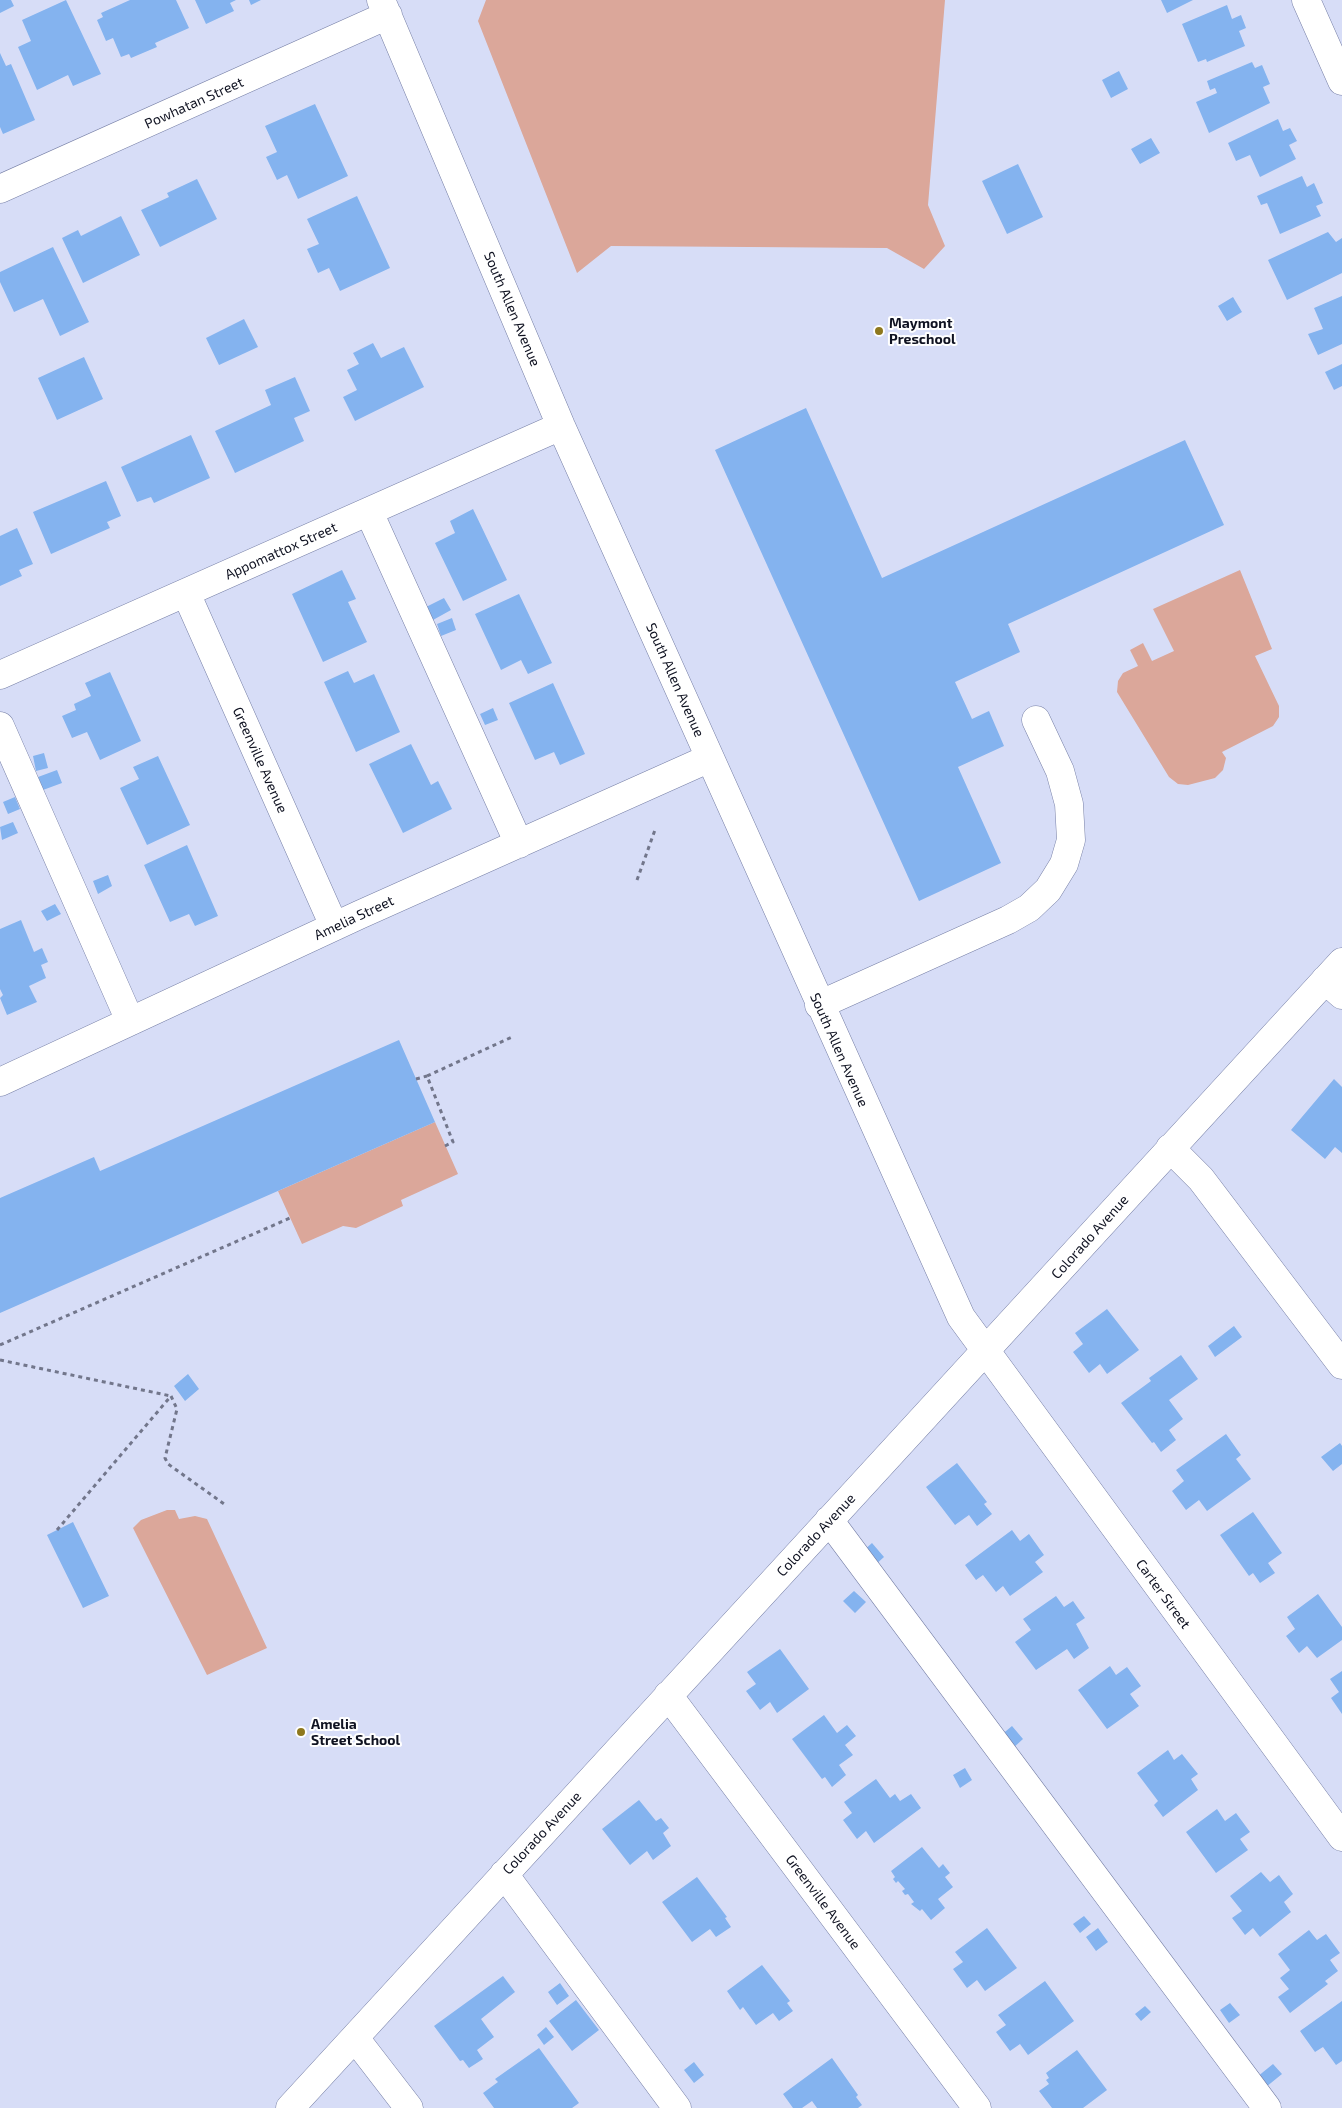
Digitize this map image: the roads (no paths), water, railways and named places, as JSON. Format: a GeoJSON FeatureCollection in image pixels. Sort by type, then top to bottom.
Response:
{"type":"FeatureCollection","features":[{"type":"Feature","properties":{"kind":"street"},"geometry":{"type":"LineString","coordinates":[[1306,0],[1342,81]]}},
{"type":"Feature","properties":{"kind":"street","name":"Powhatan Street"},"geometry":{"type":"LineString","coordinates":[[0,189],[385,8]]}},
{"type":"Feature","properties":{"kind":"street","name":"South Allen Avenue"},"geometry":{"type":"LineString","coordinates":[[385,8],[561,426],[819,1005],[960,1317],[985,1351]]}},
{"type":"Feature","properties":{"kind":"street","name":"Appomattox Street"},"geometry":{"type":"LineString","coordinates":[[0,675],[561,426]]}},
{"type":"Feature","properties":{"kind":"street"},"geometry":{"type":"LineString","coordinates":[[369,512],[519,844]]}},
{"type":"Feature","properties":{"kind":"street","name":"Greenville Avenue"},"geometry":{"type":"LineString","coordinates":[[186,593],[334,926]]}},
{"type":"Feature","properties":{"kind":"street"},"geometry":{"type":"LineString","coordinates":[[819,1005],[1008,920],[1029,908],[1048,890],[1064,864],[1071,840],[1069,804],[1060,771],[1036,720]]}},
{"type":"Feature","properties":{"kind":"street"},"geometry":{"type":"LineString","coordinates":[[0,726],[130,1021]]}},
{"type":"Feature","properties":{"kind":"street","name":"Amelia Street"},"geometry":{"type":"LineString","coordinates":[[0,1082],[334,926],[710,758]]}},
{"type":"Feature","properties":{"kind":"street","name":"Colorado Avenue"},"geometry":{"type":"LineString","coordinates":[[290,2108],[1170,1148],[1336,979]]}},
{"type":"Feature","properties":{"kind":"street"},"geometry":{"type":"LineString","coordinates":[[1170,1148],[1201,1179],[1342,1365]]}},
{"type":"Feature","properties":{"kind":"street","name":"Carter Street"},"geometry":{"type":"LineString","coordinates":[[985,1351],[1342,1837]]}},
{"type":"Feature","properties":{"kind":"street"},"geometry":{"type":"LineString","coordinates":[[829,1520],[1267,2108]]}},
{"type":"Feature","properties":{"kind":"street","name":"Greenville Avenue"},"geometry":{"type":"LineString","coordinates":[[668,1695],[977,2108]]}},
{"type":"Feature","properties":{"kind":"street"},"geometry":{"type":"LineString","coordinates":[[504,1874],[677,2108]]}},
{"type":"Feature","properties":{"kind":"street"},"geometry":{"type":"LineString","coordinates":[[355,2038],[409,2108]]}},
{"type":"Feature","properties":{"kind":"place","name":"Maymont Preschool"},"geometry":{"type":"Point","coordinates":[879,331]}},
{"type":"Feature","properties":{"kind":"place","name":"Amelia Street School"},"geometry":{"type":"Point","coordinates":[301,1732]}}]}
